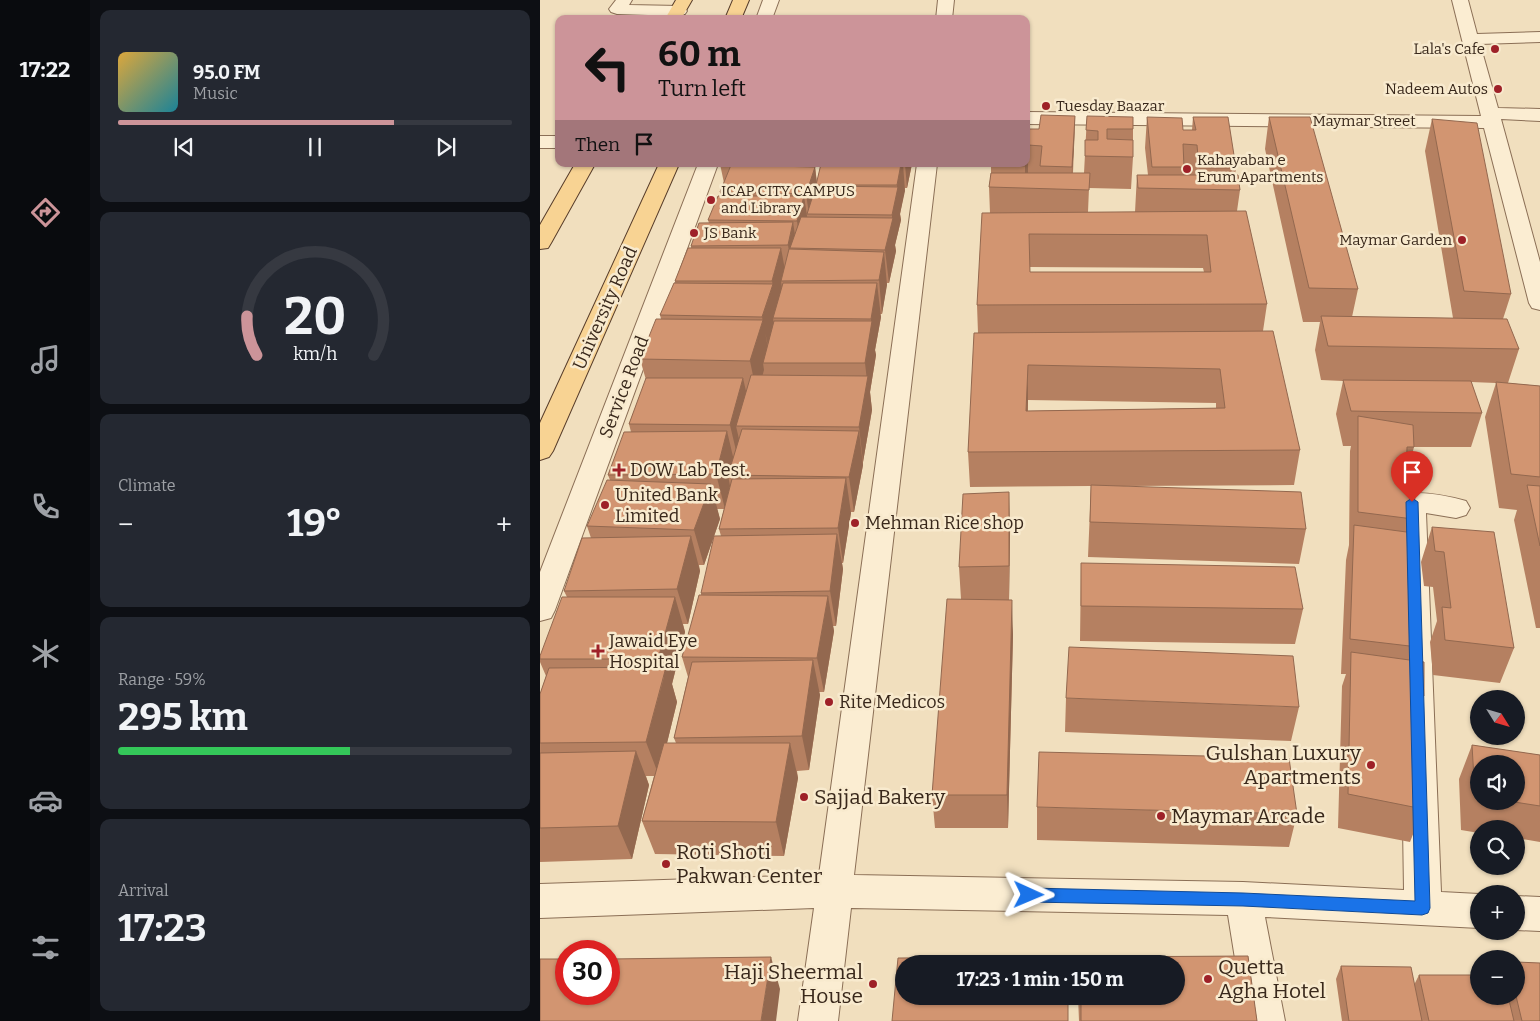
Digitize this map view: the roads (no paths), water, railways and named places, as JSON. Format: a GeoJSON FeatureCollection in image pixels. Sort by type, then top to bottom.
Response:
{"type":"FeatureCollection","features":[{"type":"Feature","properties":{"kind":"main road"},"geometry":{"type":"LineString","coordinates":[[735,15],[741,0]]}},
{"type":"Feature","properties":{"kind":"main road"},"geometry":{"type":"LineString","coordinates":[[540,243],[583,167]]}},
{"type":"Feature","properties":{"kind":"main road","name":"University Road"},"geometry":{"type":"LineString","coordinates":[[540,452],[668,167]]}},
{"type":"Feature","properties":{"kind":"street"},"geometry":{"type":"LineString","coordinates":[[765,15],[771,0]]}},
{"type":"Feature","properties":{"kind":"street"},"geometry":{"type":"LineString","coordinates":[[944,15],[946,0]]}},
{"type":"Feature","properties":{"kind":"street"},"geometry":{"type":"LineString","coordinates":[[1460,0],[1540,303]]}},
{"type":"Feature","properties":{"kind":"street"},"geometry":{"type":"LineString","coordinates":[[617,9],[678,10]]}},
{"type":"Feature","properties":{"kind":"street"},"geometry":{"type":"LineString","coordinates":[[1470,39],[1540,37]]}},
{"type":"Feature","properties":{"kind":"street","name":"Maymar Street"},"geometry":{"type":"LineString","coordinates":[[1030,118],[1490,117],[1540,115]]}},
{"type":"Feature","properties":{"kind":"street"},"geometry":{"type":"LineString","coordinates":[[540,142],[555,142]]}},
{"type":"Feature","properties":{"kind":"street"},"geometry":{"type":"LineString","coordinates":[[540,160],[555,160]]}},
{"type":"Feature","properties":{"kind":"street","name":"Service Road"},"geometry":{"type":"LineString","coordinates":[[540,610],[707,167]]}},
{"type":"Feature","properties":{"kind":"street"},"geometry":{"type":"LineString","coordinates":[[818,1021],[927,167]]}},
{"type":"Feature","properties":{"kind":"street"},"geometry":{"type":"LineString","coordinates":[[1422,908],[1412,502],[1456,508]]}},
{"type":"Feature","properties":{"kind":"street"},"geometry":{"type":"LineString","coordinates":[[540,901],[834,891],[1243,899],[1470,911]]}},
{"type":"Feature","properties":{"kind":"street"},"geometry":{"type":"LineString","coordinates":[[1243,899],[1265,1021]]}},
{"type":"Feature","properties":{"kind":"street"},"geometry":{"type":"LineString","coordinates":[[1525,913],[1540,914]]}},
{"type":"Feature","properties":{"kind":"place","name":"Lala's Cafe"},"geometry":{"type":"Point","coordinates":[1495,49]}},
{"type":"Feature","properties":{"kind":"place","name":"Nadeem Autos"},"geometry":{"type":"Point","coordinates":[1498,89]}},
{"type":"Feature","properties":{"kind":"place","name":"Tuesday Baazar"},"geometry":{"type":"Point","coordinates":[1046,106]}},
{"type":"Feature","properties":{"kind":"place","name":"Kahayaban e Erum Apartments"},"geometry":{"type":"Point","coordinates":[1187,169]}},
{"type":"Feature","properties":{"kind":"place","name":"ICAP CITY CAMPUS and Library"},"geometry":{"type":"Point","coordinates":[711,200]}},
{"type":"Feature","properties":{"kind":"place","name":"JS Bank"},"geometry":{"type":"Point","coordinates":[694,233]}},
{"type":"Feature","properties":{"kind":"place","name":"Maymar Garden"},"geometry":{"type":"Point","coordinates":[1462,240]}},
{"type":"Feature","properties":{"kind":"place","name":"DOW Lab Test."},"geometry":{"type":"Point","coordinates":[619,470]}},
{"type":"Feature","properties":{"kind":"place","name":"United Bank Limited"},"geometry":{"type":"Point","coordinates":[605,505]}},
{"type":"Feature","properties":{"kind":"place","name":"Mehman Rice shop"},"geometry":{"type":"Point","coordinates":[855,523]}},
{"type":"Feature","properties":{"kind":"place","name":"Jawaid Eye Hospital"},"geometry":{"type":"Point","coordinates":[598,651]}},
{"type":"Feature","properties":{"kind":"place","name":"Rite Medicos"},"geometry":{"type":"Point","coordinates":[829,702]}},
{"type":"Feature","properties":{"kind":"place","name":"Gulshan Luxury Apartments"},"geometry":{"type":"Point","coordinates":[1371,765]}},
{"type":"Feature","properties":{"kind":"place","name":"Sajjad Bakery"},"geometry":{"type":"Point","coordinates":[804,797]}},
{"type":"Feature","properties":{"kind":"place","name":"Maymar Arcade"},"geometry":{"type":"Point","coordinates":[1161,816]}},
{"type":"Feature","properties":{"kind":"place","name":"Roti Shoti Pakwan Center"},"geometry":{"type":"Point","coordinates":[666,864]}},
{"type":"Feature","properties":{"kind":"place","name":"Quetta Agha Hotel"},"geometry":{"type":"Point","coordinates":[1208,979]}},
{"type":"Feature","properties":{"kind":"place","name":"Haji Sheermal House"},"geometry":{"type":"Point","coordinates":[873,984]}}]}
